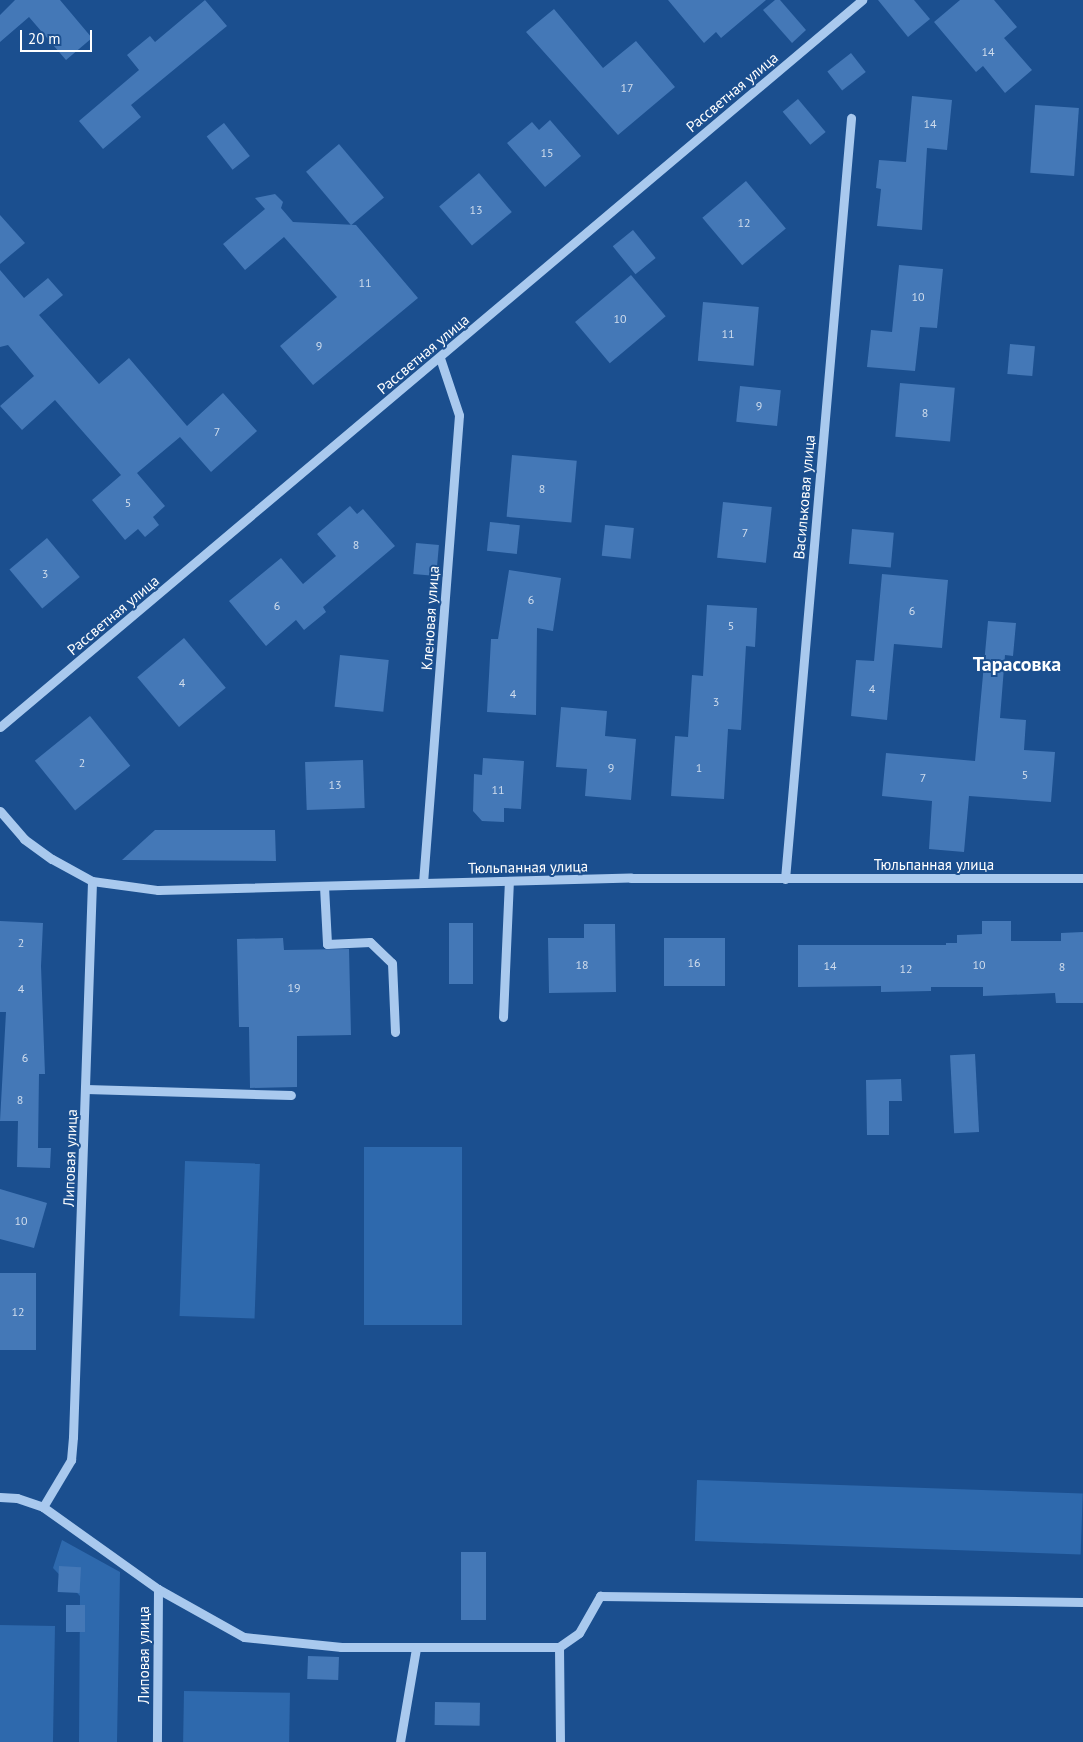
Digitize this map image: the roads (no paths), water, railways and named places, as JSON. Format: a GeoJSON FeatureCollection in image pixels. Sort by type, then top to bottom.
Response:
{"type":"FeatureCollection","features":[{"type":"Feature","properties":{"kind":"street","name":"Рассветная улица"},"geometry":{"type":"LineString","coordinates":[[0,727],[440,358],[862,0]]}},
{"type":"Feature","properties":{"kind":"street","name":"Васильковая улица"},"geometry":{"type":"LineString","coordinates":[[785,879],[851,118]]}},
{"type":"Feature","properties":{"kind":"street","name":"Кленовая улица"},"geometry":{"type":"LineString","coordinates":[[423,883],[459,415],[440,358]]}},
{"type":"Feature","properties":{"kind":"street","name":"Тюльпанная улица"},"geometry":{"type":"LineString","coordinates":[[0,811],[24,839],[52,859],[92,881],[158,890],[509,881],[1083,878]]}},
{"type":"Feature","properties":{"kind":"street","name":"Липовая улица"},"geometry":{"type":"LineString","coordinates":[[43,1507],[71,1460],[73,1437],[92,881]]}},
{"type":"Feature","properties":{"kind":"street"},"geometry":{"type":"LineString","coordinates":[[503,1017],[509,881]]}},
{"type":"Feature","properties":{"kind":"street"},"geometry":{"type":"LineString","coordinates":[[324,886],[327,944],[370,942],[392,963],[395,1032]]}},
{"type":"Feature","properties":{"kind":"street"},"geometry":{"type":"LineString","coordinates":[[86,1089],[291,1095]]}},
{"type":"Feature","properties":{"kind":"street","name":"Липовая улица"},"geometry":{"type":"LineString","coordinates":[[0,1496],[17,1498],[43,1507],[158,1589],[157,1742]]}},
{"type":"Feature","properties":{"kind":"street"},"geometry":{"type":"LineString","coordinates":[[158,1589],[244,1638],[309,1645],[416,1648],[559,1647],[579,1633],[600,1596],[1083,1602]]}},
{"type":"Feature","properties":{"kind":"street"},"geometry":{"type":"LineString","coordinates":[[559,1647],[560,1742]]}},
{"type":"Feature","properties":{"kind":"street"},"geometry":{"type":"LineString","coordinates":[[400,1742],[416,1648]]}},
{"type":"Feature","properties":{"kind":"district","name":"Тарасовка"},"geometry":{"type":"Point","coordinates":[1017,664]}}]}
